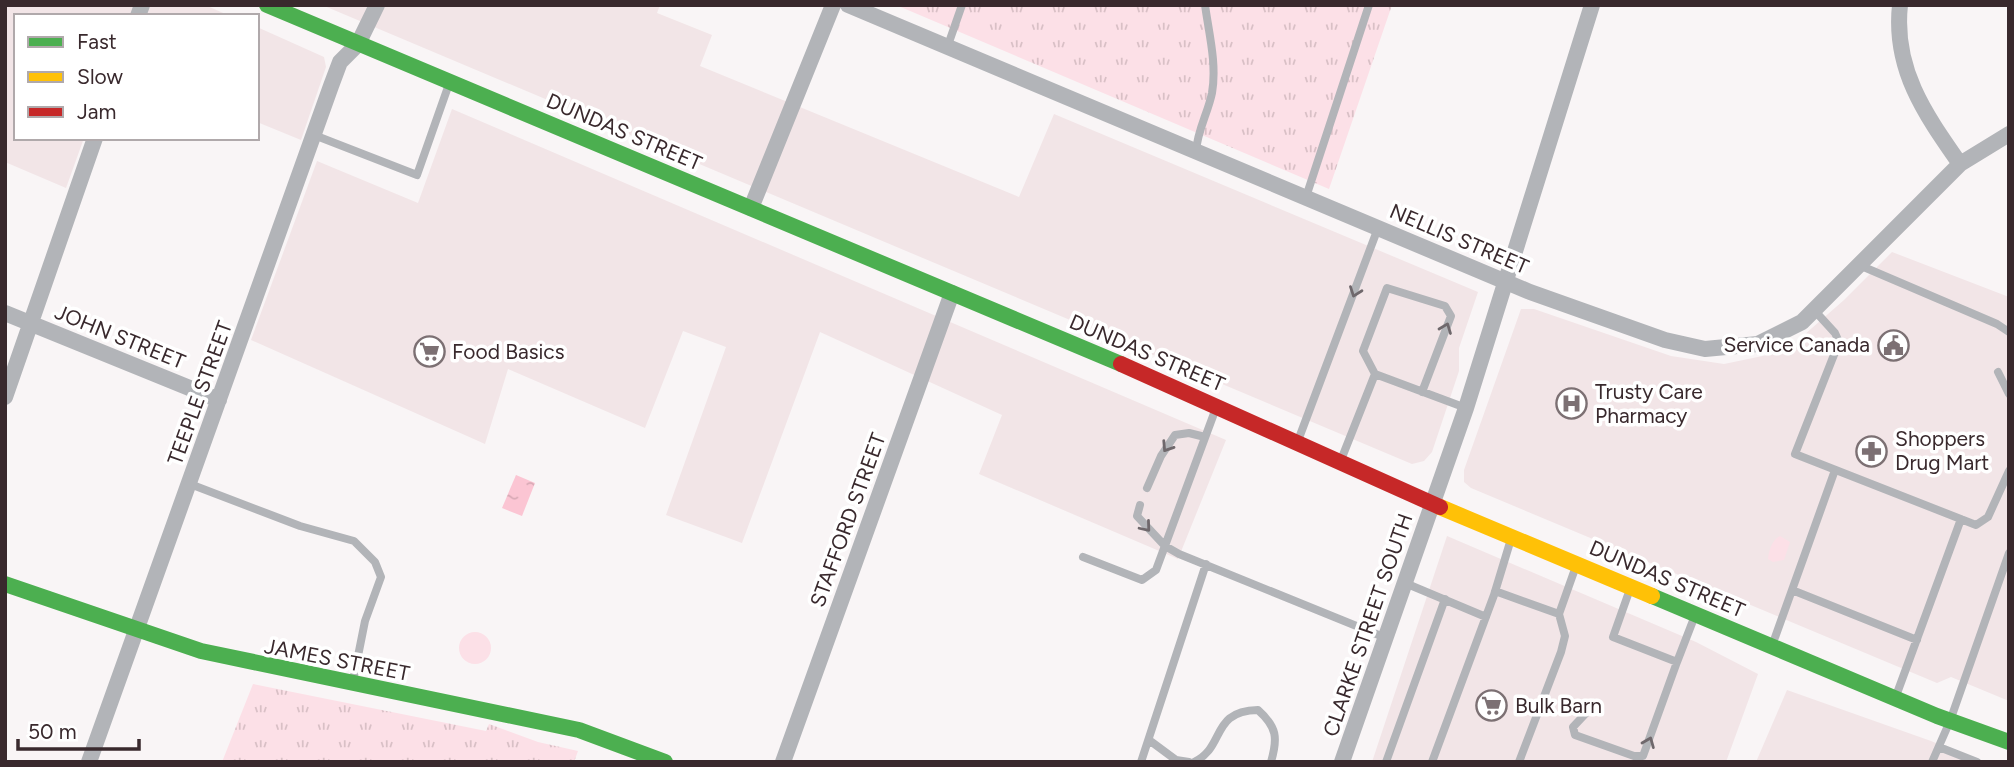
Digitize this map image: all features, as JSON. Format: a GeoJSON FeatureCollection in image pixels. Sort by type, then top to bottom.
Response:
{"type":"FeatureCollection","features":[{"type":"Feature","properties":{"kind":"main road","name":"DUNDAS STREET"},"geometry":{"type":"LineString","coordinates":[[267,5],[1217,405],[1432,503],[1950,721],[2009,742]]}},
{"type":"Feature","properties":{"kind":"main road","name":"JAMES STREET"},"geometry":{"type":"LineString","coordinates":[[5,584],[137,631],[247,663],[579,730],[665,762]]}},
{"type":"Feature","properties":{"kind":"street","name":"TEEPLE STREET"},"geometry":{"type":"LineString","coordinates":[[89,762],[341,62],[358,44],[377,5]]}},
{"type":"Feature","properties":{"kind":"street"},"geometry":{"type":"LineString","coordinates":[[751,208],[833,5]]}},
{"type":"Feature","properties":{"kind":"street","name":"NELLIS STREET"},"geometry":{"type":"LineString","coordinates":[[848,5],[1506,282],[1665,340],[1705,349],[1739,348],[1770,340],[1792,329],[1960,164],[2009,134]]}},
{"type":"Feature","properties":{"kind":"street","name":"CLARKE STREET SOUTH"},"geometry":{"type":"LineString","coordinates":[[1342,762],[1466,408],[1592,5]]}},
{"type":"Feature","properties":{"kind":"street"},"geometry":{"type":"LineString","coordinates":[[1900,5],[1899,43],[1906,75],[1923,111],[1960,164]]}},
{"type":"Feature","properties":{"kind":"street"},"geometry":{"type":"LineString","coordinates":[[5,397],[95,140]]}},
{"type":"Feature","properties":{"kind":"street","name":"STAFFORD STREET"},"geometry":{"type":"LineString","coordinates":[[783,762],[952,293]]}},
{"type":"Feature","properties":{"kind":"street","name":"JOHN STREET"},"geometry":{"type":"LineString","coordinates":[[5,313],[219,400]]}},
{"type":"Feature","properties":{"kind":"lane"},"geometry":{"type":"LineString","coordinates":[[947,48],[962,5]]}},
{"type":"Feature","properties":{"kind":"lane"},"geometry":{"type":"LineString","coordinates":[[1196,152],[1196,140],[1212,95],[1214,65],[1205,5]]}},
{"type":"Feature","properties":{"kind":"lane"},"geometry":{"type":"LineString","coordinates":[[1306,197],[1369,5]]}},
{"type":"Feature","properties":{"kind":"lane"},"geometry":{"type":"LineString","coordinates":[[314,135],[417,175],[450,82]]}},
{"type":"Feature","properties":{"kind":"lane"},"geometry":{"type":"LineString","coordinates":[[1298,441],[1378,228]]}},
{"type":"Feature","properties":{"kind":"lane"},"geometry":{"type":"LineString","coordinates":[[1859,265],[1997,324],[2009,332]]}},
{"type":"Feature","properties":{"kind":"lane"},"geometry":{"type":"LineString","coordinates":[[1422,392],[1451,316],[1445,306],[1387,288],[1363,352],[1375,374],[1422,392],[1466,408]]}},
{"type":"Feature","properties":{"kind":"lane"},"geometry":{"type":"LineString","coordinates":[[1814,310],[1835,333],[1839,342],[1795,454],[1976,525],[1988,517],[2009,471]]}},
{"type":"Feature","properties":{"kind":"lane"},"geometry":{"type":"LineString","coordinates":[[1998,372],[2009,394]]}},
{"type":"Feature","properties":{"kind":"lane"},"geometry":{"type":"LineString","coordinates":[[1341,460],[1375,374]]}},
{"type":"Feature","properties":{"kind":"lane"},"geometry":{"type":"LineString","coordinates":[[1083,557],[1142,580],[1156,570],[1217,405]]}},
{"type":"Feature","properties":{"kind":"lane"},"geometry":{"type":"LineString","coordinates":[[1147,488],[1161,456],[1175,435],[1189,433],[1205,437]]}},
{"type":"Feature","properties":{"kind":"lane"},"geometry":{"type":"LineString","coordinates":[[1772,646],[1835,470]]}},
{"type":"Feature","properties":{"kind":"lane"},"geometry":{"type":"LineString","coordinates":[[190,484],[300,526],[354,541],[375,562],[381,577],[365,621],[352,684]]}},
{"type":"Feature","properties":{"kind":"lane"},"geometry":{"type":"LineString","coordinates":[[1140,505],[1137,516],[1164,546],[1386,638]]}},
{"type":"Feature","properties":{"kind":"lane"},"geometry":{"type":"LineString","coordinates":[[1895,698],[1961,519]]}},
{"type":"Feature","properties":{"kind":"lane"},"geometry":{"type":"LineString","coordinates":[[1432,762],[1486,617],[1512,536]]}},
{"type":"Feature","properties":{"kind":"lane"},"geometry":{"type":"LineString","coordinates":[[1932,762],[1950,721],[2009,553]]}},
{"type":"Feature","properties":{"kind":"lane"},"geometry":{"type":"LineString","coordinates":[[1142,762],[1206,564]]}},
{"type":"Feature","properties":{"kind":"lane"},"geometry":{"type":"LineString","coordinates":[[1519,762],[1561,652],[1565,636],[1559,614],[1577,564]]}},
{"type":"Feature","properties":{"kind":"lane"},"geometry":{"type":"LineString","coordinates":[[1405,583],[1486,617]]}},
{"type":"Feature","properties":{"kind":"lane"},"geometry":{"type":"LineString","coordinates":[[1631,587],[1613,637],[1677,662]]}},
{"type":"Feature","properties":{"kind":"lane"},"geometry":{"type":"LineString","coordinates":[[1495,590],[1559,614]]}},
{"type":"Feature","properties":{"kind":"lane"},"geometry":{"type":"LineString","coordinates":[[1793,590],[1916,640]]}},
{"type":"Feature","properties":{"kind":"lane"},"geometry":{"type":"LineString","coordinates":[[1386,762],[1445,599]]}},
{"type":"Feature","properties":{"kind":"lane"},"geometry":{"type":"LineString","coordinates":[[1588,711],[1573,727],[1575,735],[1634,756],[1643,756],[1695,614]]}},
{"type":"Feature","properties":{"kind":"lane"},"geometry":{"type":"LineString","coordinates":[[1149,740],[1176,760],[1192,762],[1205,757],[1224,720],[1240,710],[1258,710],[1270,721],[1277,736],[1271,762]]}},
{"type":"Feature","properties":{"kind":"lane"},"geometry":{"type":"LineString","coordinates":[[1938,747],[1977,762]]}},
{"type":"Feature","properties":{"kind":"shaded area"},"geometry":{"type":"Polygon","coordinates":[[[5,5],[205,5],[225,14],[14,14],[14,140],[83,140],[66,188],[5,162],[5,5]]]}},
{"type":"Feature","properties":{"kind":"shaded area"},"geometry":{"type":"Polygon","coordinates":[[[322,5],[660,5],[657,13],[712,35],[700,66],[1019,197],[1054,114],[1478,292],[1459,348],[1459,371],[1432,452],[1424,461],[1412,464],[322,5]]]}},
{"type":"Feature","properties":{"kind":"shaded area"},"geometry":{"type":"Polygon","coordinates":[[[259,28],[324,57],[326,67],[301,140],[259,123],[259,28]]]}},
{"type":"Feature","properties":{"kind":"shaded area"},"geometry":{"type":"Polygon","coordinates":[[[452,109],[1226,440],[1178,559],[979,474],[1002,415],[820,332],[742,543],[666,515],[726,347],[683,331],[645,428],[508,369],[485,444],[251,340],[317,161],[418,203],[452,109]]]}},
{"type":"Feature","properties":{"kind":"shaded area"},"geometry":{"type":"Polygon","coordinates":[[[1892,252],[2009,297],[2009,701],[1951,677],[1937,683],[1471,488],[1464,482],[1464,470],[1521,309],[1534,309],[1671,356],[1724,364],[1777,353],[1796,342],[1844,300],[1892,252]]]}},
{"type":"Feature","properties":{"kind":"shaded area"},"geometry":{"type":"Polygon","coordinates":[[[1447,536],[1696,642],[1758,674],[1726,762],[1372,762],[1447,536]]]}},
{"type":"Feature","properties":{"kind":"shaded area"},"geometry":{"type":"Polygon","coordinates":[[[1787,690],[1931,741],[1982,762],[1756,762],[1787,690]]]}},
{"type":"Feature","properties":{"kind":"green space"},"geometry":{"type":"Polygon","coordinates":[[[896,5],[1392,5],[1329,189],[896,5]]]}},
{"type":"Feature","properties":{"kind":"green space"},"geometry":{"type":"Polygon","coordinates":[[[1780,536],[1790,542],[1784,560],[1773,562],[1768,559],[1769,552],[1780,536]]]}},
{"type":"Feature","properties":{"kind":"green space"},"geometry":{"type":"Polygon","coordinates":[[[475,632],[486,637],[491,648],[486,659],[475,664],[464,659],[459,648],[464,637],[475,632]]]}},
{"type":"Feature","properties":{"kind":"green space"},"geometry":{"type":"Polygon","coordinates":[[[253,684],[486,731],[489,724],[538,742],[578,751],[574,762],[222,762],[253,684]]]}},
{"type":"Feature","properties":{"kind":"water"},"geometry":{"type":"Polygon","coordinates":[[[516,475],[535,483],[522,516],[502,508],[516,475]]]}},
{"type":"Feature","properties":{"kind":"traffic: fast"},"geometry":{"type":"LineString","coordinates":[[267,5],[1121,364]]}},
{"type":"Feature","properties":{"kind":"traffic: fast"},"geometry":{"type":"LineString","coordinates":[[5,584],[201,651],[579,730],[665,762]]}},
{"type":"Feature","properties":{"kind":"traffic: fast"},"geometry":{"type":"LineString","coordinates":[[1652,596],[1937,716],[2009,742]]}},
{"type":"Feature","properties":{"kind":"traffic: slow"},"geometry":{"type":"LineString","coordinates":[[1440,507],[1652,596]]}},
{"type":"Feature","properties":{"kind":"traffic: jam"},"geometry":{"type":"LineString","coordinates":[[1121,364],[1440,507]]}},
{"type":"Feature","properties":{"kind":"place","name":"Service Canada"},"geometry":{"type":"Point","coordinates":[1893,345]}},
{"type":"Feature","properties":{"kind":"place","name":"Food Basics"},"geometry":{"type":"Point","coordinates":[429,352]}},
{"type":"Feature","properties":{"kind":"place","name":"Trusty Care Pharmacy"},"geometry":{"type":"Point","coordinates":[1572,404]}},
{"type":"Feature","properties":{"kind":"place","name":"Shoppers Drug Mart"},"geometry":{"type":"Point","coordinates":[1872,451]}},
{"type":"Feature","properties":{"kind":"place","name":"Bulk Barn"},"geometry":{"type":"Point","coordinates":[1492,706]}}]}
